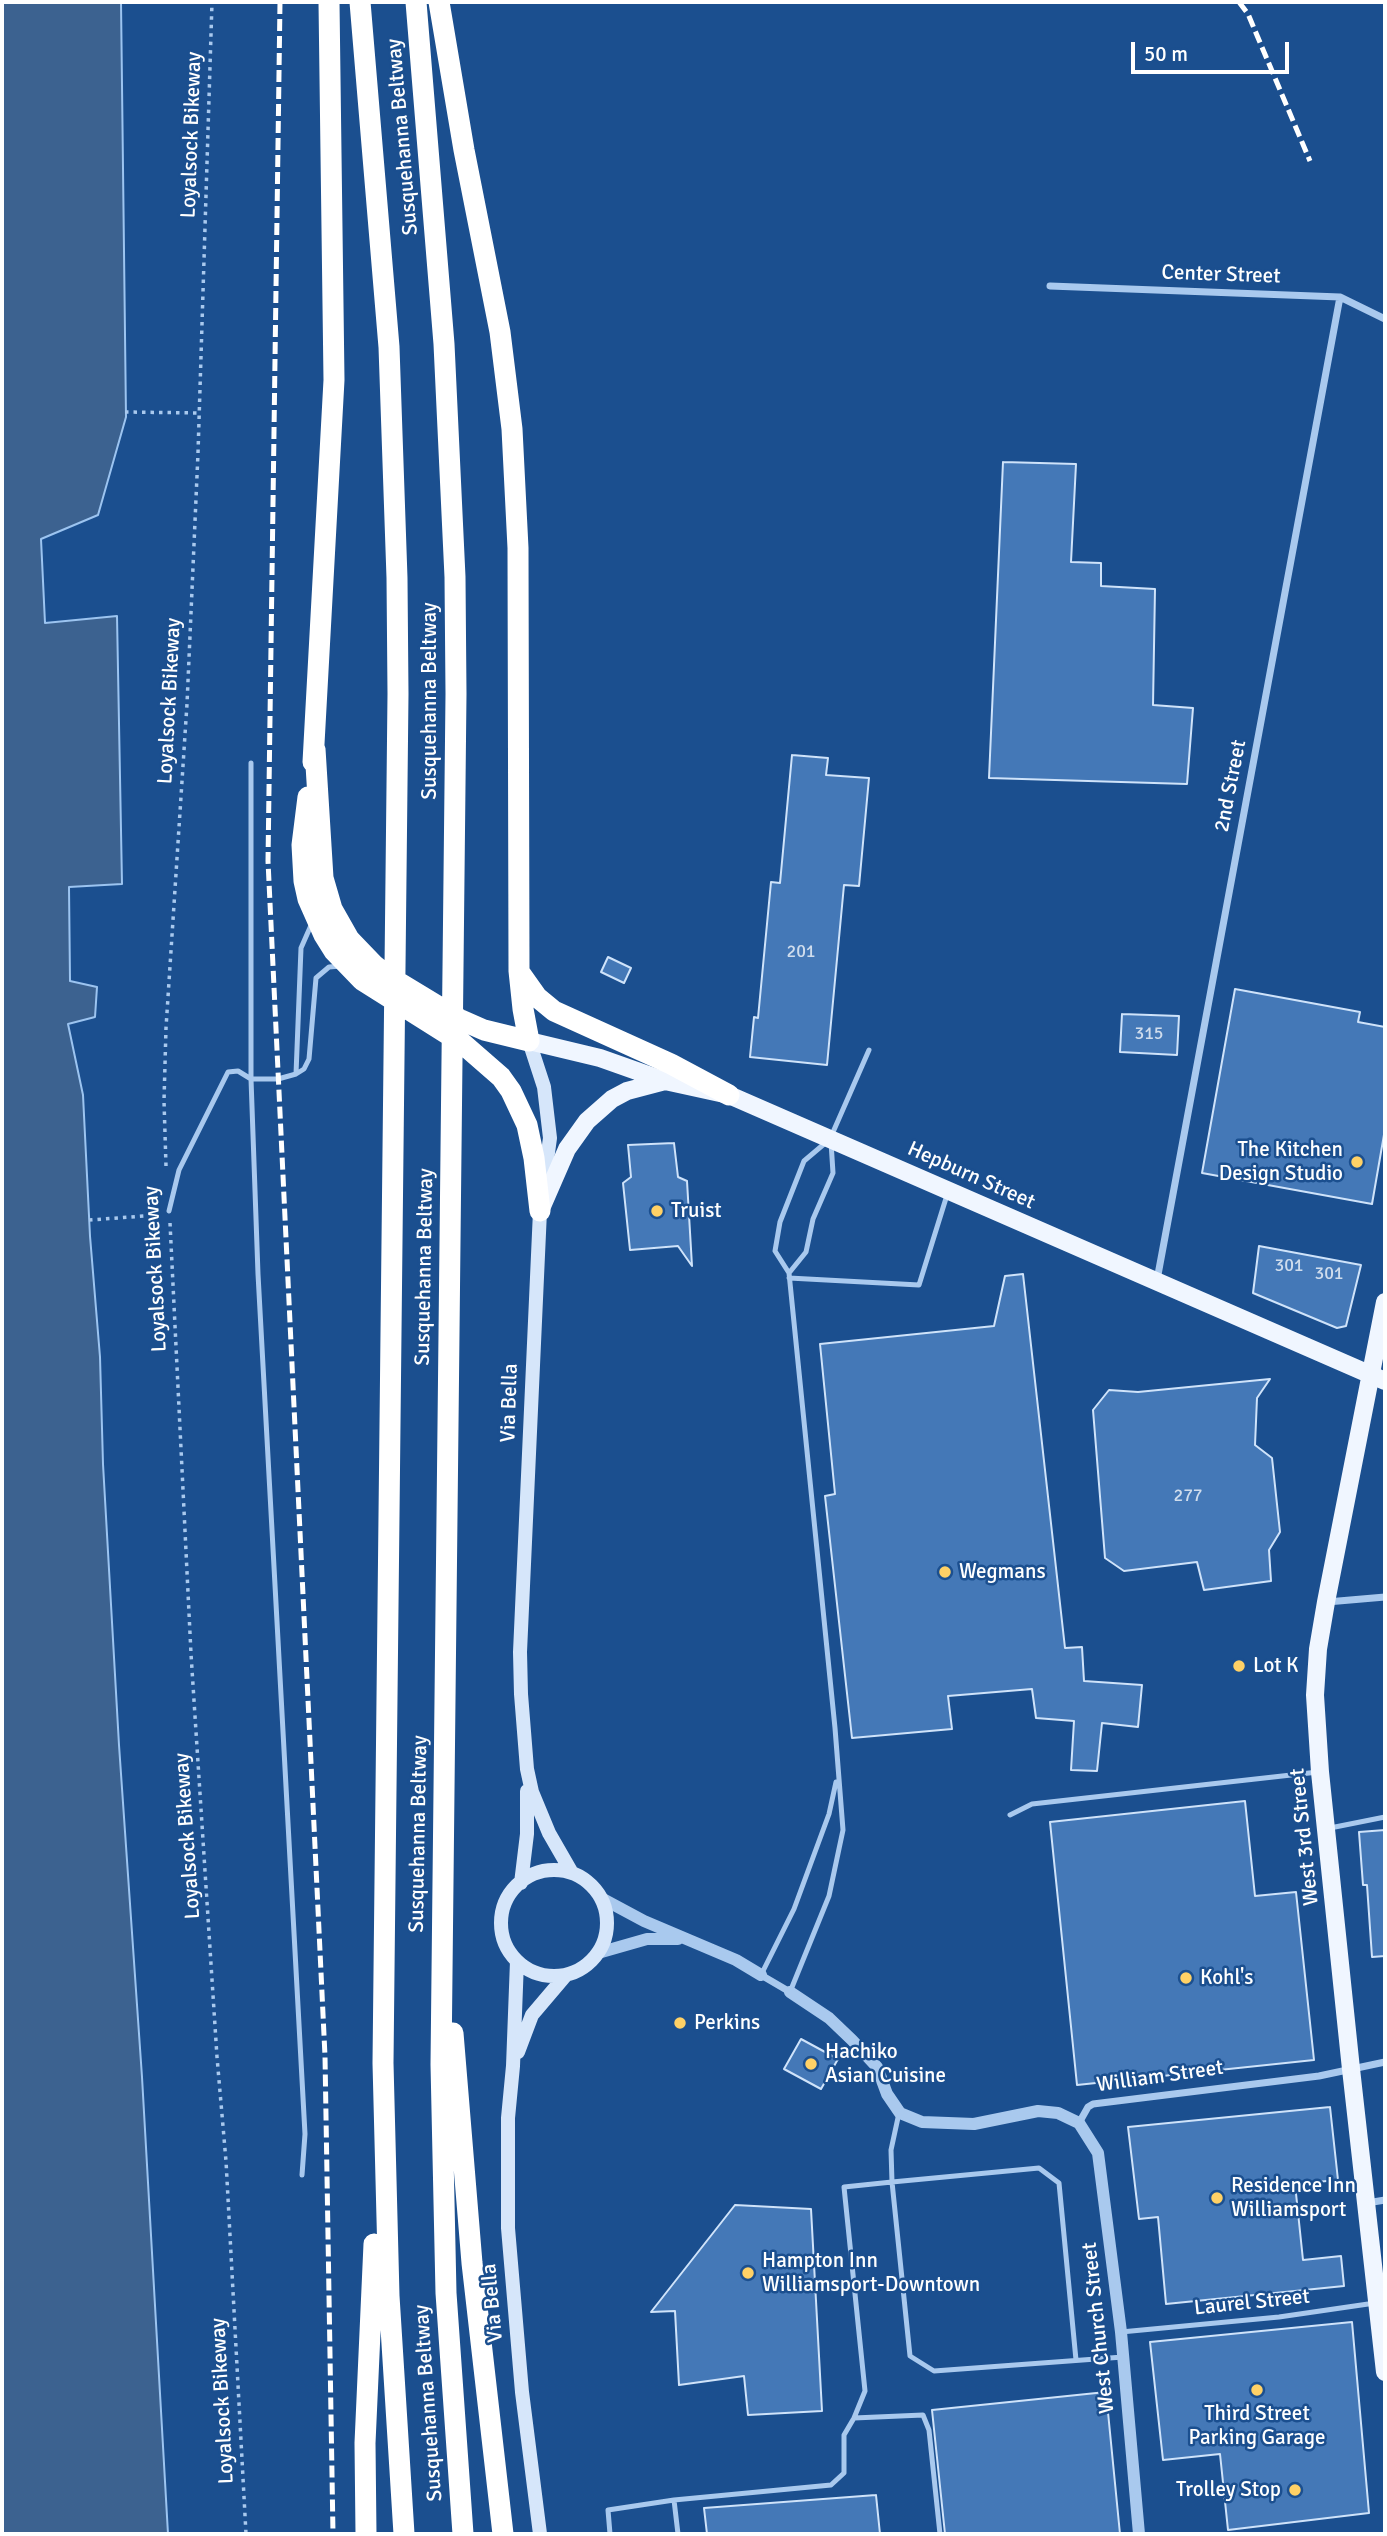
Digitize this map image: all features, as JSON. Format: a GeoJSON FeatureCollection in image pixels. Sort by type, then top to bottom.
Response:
{"type":"FeatureCollection","features":[{"type":"Feature","properties":{"kind":"highway"},"geometry":{"type":"LineString","coordinates":[[329,2],[334,380],[315,749],[302,845],[304,881],[315,917],[329,943],[347,966],[378,992],[475,1053],[501,1077],[511,1091],[527,1125],[540,1211]]}},
{"type":"Feature","properties":{"kind":"highway","name":"Susquehanna Beltway"},"geometry":{"type":"LineString","coordinates":[[360,2],[382,258],[394,463],[398,694],[383,2063],[389,2296],[404,2534]]}},
{"type":"Feature","properties":{"kind":"highway","name":"Susquehanna Beltway"},"geometry":{"type":"LineString","coordinates":[[416,2],[436,227],[451,473],[456,694],[442,1898],[442,2178],[447,2306],[463,2534]]}},
{"type":"Feature","properties":{"kind":"highway"},"geometry":{"type":"LineString","coordinates":[[315,749],[323,877],[332,909],[349,939],[388,976],[459,1019],[484,1030],[529,1041],[520,971],[518,548],[514,454],[500,331],[464,150],[439,2]]}},
{"type":"Feature","properties":{"kind":"highway"},"geometry":{"type":"LineString","coordinates":[[520,971],[537,998],[554,1010],[671,1064],[729,1095]]}},
{"type":"Feature","properties":{"kind":"highway"},"geometry":{"type":"LineString","coordinates":[[442,1898],[472,2263],[503,2534]]}},
{"type":"Feature","properties":{"kind":"highway"},"geometry":{"type":"LineString","coordinates":[[366,2534],[365,2443],[383,2063]]}},
{"type":"Feature","properties":{"kind":"main road","name":"Hepburn Street"},"geometry":{"type":"LineString","coordinates":[[529,1041],[600,1058],[665,1081],[729,1095],[1377,1378]]}},
{"type":"Feature","properties":{"kind":"main road","name":"Via Bella"},"geometry":{"type":"LineString","coordinates":[[521,1883],[527,1834],[527,1769],[520,1652],[540,1211],[548,1155],[549,1121],[544,1087],[529,1041]]}},
{"type":"Feature","properties":{"kind":"main road"},"geometry":{"type":"LineString","coordinates":[[540,1211],[567,1149],[587,1121],[605,1104],[627,1091],[665,1081]]}},
{"type":"Feature","properties":{"kind":"main road","name":"West 3rd Street"},"geometry":{"type":"LineString","coordinates":[[1385,1302],[1377,1378],[1326,1602],[1318,1649],[1315,1695],[1320,1772],[1351,2069],[1382,2301],[1385,2372]]}},
{"type":"Feature","properties":{"kind":"main road","name":"Via Bella"},"geometry":{"type":"LineString","coordinates":[[527,1769],[542,1817],[553,1842],[572,1873]]}},
{"type":"Feature","properties":{"kind":"main road"},"geometry":{"type":"LineString","coordinates":[[542,1872],[572,1873],[595,1887],[603,1899],[606,1931],[597,1953],[589,1963],[566,1975],[550,1976],[538,1973],[517,1961],[508,1949],[502,1921],[506,1903],[521,1883],[542,1872]]}},
{"type":"Feature","properties":{"kind":"main road","name":"Via Bella"},"geometry":{"type":"LineString","coordinates":[[517,1961],[508,2118],[508,2228],[522,2392],[540,2534]]}},
{"type":"Feature","properties":{"kind":"main road","name":"Via Bella"},"geometry":{"type":"LineString","coordinates":[[513,2066],[532,2015],[566,1975]]}},
{"type":"Feature","properties":{"kind":"street","name":"Center Street"},"geometry":{"type":"LineString","coordinates":[[1050,286],[1340,297],[1385,319]]}},
{"type":"Feature","properties":{"kind":"street","name":"2nd Street"},"geometry":{"type":"LineString","coordinates":[[1157,1281],[1340,297]]}},
{"type":"Feature","properties":{"kind":"street"},"geometry":{"type":"LineString","coordinates":[[1326,1602],[1385,1597]]}},
{"type":"Feature","properties":{"kind":"street"},"geometry":{"type":"LineString","coordinates":[[603,1899],[644,1921],[736,1960],[829,2018],[877,2067],[887,2094],[900,2113],[922,2122],[974,2124],[1038,2111],[1058,2113],[1079,2123]]}},
{"type":"Feature","properties":{"kind":"street"},"geometry":{"type":"LineString","coordinates":[[597,1953],[647,1939],[688,1940]]}},
{"type":"Feature","properties":{"kind":"street","name":"William Street"},"geometry":{"type":"LineString","coordinates":[[1079,2123],[1088,2107],[1093,2105],[1319,2076],[1385,2062]]}},
{"type":"Feature","properties":{"kind":"street","name":"West Church Street"},"geometry":{"type":"LineString","coordinates":[[1079,2123],[1098,2153],[1121,2332],[1139,2534]]}},
{"type":"Feature","properties":{"kind":"street"},"geometry":{"type":"LineString","coordinates":[[1367,2203],[1385,2200]]}},
{"type":"Feature","properties":{"kind":"lane"},"geometry":{"type":"LineString","coordinates":[[251,762],[251,1079],[258,1274],[305,2134],[302,2175]]}},
{"type":"Feature","properties":{"kind":"lane"},"geometry":{"type":"LineString","coordinates":[[296,1074],[301,948],[315,917]]}},
{"type":"Feature","properties":{"kind":"lane"},"geometry":{"type":"LineString","coordinates":[[169,1211],[179,1170],[228,1072],[238,1071],[251,1079],[278,1079],[304,1069],[309,1059],[316,978],[329,967],[347,966]]}},
{"type":"Feature","properties":{"kind":"lane"},"geometry":{"type":"LineString","coordinates":[[790,1992],[830,1896],[843,1830],[789,1275],[775,1251],[780,1222],[804,1161],[830,1139],[869,1050]]}},
{"type":"Feature","properties":{"kind":"lane"},"geometry":{"type":"LineString","coordinates":[[789,1275],[806,1252],[813,1219],[833,1173],[830,1139]]}},
{"type":"Feature","properties":{"kind":"lane"},"geometry":{"type":"LineString","coordinates":[[789,1275],[919,1285],[948,1191]]}},
{"type":"Feature","properties":{"kind":"lane"},"geometry":{"type":"LineString","coordinates":[[761,1975],[794,1909],[829,1814],[837,1769]]}},
{"type":"Feature","properties":{"kind":"lane"},"geometry":{"type":"LineString","coordinates":[[1010,1815],[1032,1804],[1320,1772]]}},
{"type":"Feature","properties":{"kind":"lane"},"geometry":{"type":"LineString","coordinates":[[1327,1829],[1385,1817]]}},
{"type":"Feature","properties":{"kind":"lane"},"geometry":{"type":"LineString","coordinates":[[900,2113],[891,2150],[892,2182],[910,2356],[934,2371],[1123,2357]]}},
{"type":"Feature","properties":{"kind":"lane"},"geometry":{"type":"LineString","coordinates":[[610,2534],[608,2510],[674,2500],[831,2485],[844,2473],[844,2435],[865,2391],[844,2187],[1038,2168],[1059,2183],[1076,2360]]}},
{"type":"Feature","properties":{"kind":"lane","name":"Laurel Street"},"geometry":{"type":"LineString","coordinates":[[1121,2332],[1279,2317],[1382,2301]]}},
{"type":"Feature","properties":{"kind":"lane"},"geometry":{"type":"LineString","coordinates":[[854,2418],[923,2415],[929,2430],[940,2534]]}},
{"type":"Feature","properties":{"kind":"lane"},"geometry":{"type":"LineString","coordinates":[[674,2500],[678,2534]]}},
{"type":"Feature","properties":{"kind":"path","name":"Loyalsock Bikeway"},"geometry":{"type":"LineString","coordinates":[[167,1173],[164,1101],[166,1028],[187,704],[200,413],[212,2]]}},
{"type":"Feature","properties":{"kind":"path"},"geometry":{"type":"LineString","coordinates":[[125,412],[200,413]]}},
{"type":"Feature","properties":{"kind":"path","name":"Loyalsock Bikeway"},"geometry":{"type":"LineString","coordinates":[[169,1211],[191,1654],[226,2161],[246,2534]]}},
{"type":"Feature","properties":{"kind":"path"},"geometry":{"type":"LineString","coordinates":[[89,1220],[162,1214],[169,1211]]}},
{"type":"Feature","properties":{"kind":"water"},"geometry":{"type":"Polygon","coordinates":[[[2,2],[121,2],[126,417],[98,515],[41,539],[45,623],[117,616],[122,884],[69,887],[70,981],[97,987],[95,1017],[68,1024],[83,1095],[90,1236],[100,1357],[103,1464],[119,1745],[142,2077],[168,2534],[2,2534],[2,2]]]}},
{"type":"Feature","properties":{"kind":"building"},"geometry":{"type":"Polygon","coordinates":[[[1003,462],[1076,464],[1071,562],[1101,563],[1101,586],[1155,589],[1153,705],[1193,708],[1187,784],[989,778],[1003,462]]]}},
{"type":"Feature","properties":{"kind":"building"},"geometry":{"type":"Polygon","coordinates":[[[792,755],[828,758],[826,775],[869,778],[859,886],[844,885],[827,1065],[750,1057],[754,1017],[758,1018],[771,882],[780,883],[792,755]]]}},
{"type":"Feature","properties":{"kind":"building"},"geometry":{"type":"Polygon","coordinates":[[[608,957],[631,968],[624,983],[601,972],[608,957]]]}},
{"type":"Feature","properties":{"kind":"building"},"geometry":{"type":"Polygon","coordinates":[[[1235,989],[1360,1012],[1358,1022],[1385,1027],[1385,1129],[1372,1204],[1202,1173],[1235,989]]]}},
{"type":"Feature","properties":{"kind":"building"},"geometry":{"type":"Polygon","coordinates":[[[1122,1014],[1179,1016],[1177,1055],[1120,1052],[1122,1014]]]}},
{"type":"Feature","properties":{"kind":"building","name":"Truist"},"geometry":{"type":"Polygon","coordinates":[[[674,1143],[678,1177],[687,1181],[692,1266],[678,1246],[630,1250],[623,1183],[631,1177],[628,1145],[674,1143]]]}},
{"type":"Feature","properties":{"kind":"building"},"geometry":{"type":"Polygon","coordinates":[[[1259,1246],[1361,1265],[1346,1326],[1337,1328],[1253,1293],[1259,1246]]]}},
{"type":"Feature","properties":{"kind":"building","name":"Wegmans"},"geometry":{"type":"Polygon","coordinates":[[[1023,1274],[1065,1648],[1082,1647],[1084,1681],[1142,1685],[1138,1727],[1102,1723],[1097,1771],[1071,1770],[1074,1721],[1036,1718],[1032,1689],[948,1696],[952,1729],[852,1738],[825,1496],[835,1494],[820,1344],[994,1326],[1005,1276],[1023,1274]]]}},
{"type":"Feature","properties":{"kind":"building"},"geometry":{"type":"Polygon","coordinates":[[[1270,1379],[1257,1398],[1255,1445],[1272,1458],[1280,1532],[1269,1550],[1271,1581],[1204,1590],[1197,1562],[1124,1571],[1105,1558],[1093,1410],[1109,1390],[1138,1392],[1270,1379]]]}},
{"type":"Feature","properties":{"kind":"building","name":"Kohl's"},"geometry":{"type":"Polygon","coordinates":[[[1245,1801],[1255,1896],[1296,1892],[1314,2060],[1077,2085],[1050,1822],[1245,1801]]]}},
{"type":"Feature","properties":{"kind":"building"},"geometry":{"type":"Polygon","coordinates":[[[1385,1830],[1385,1956],[1372,1957],[1367,1885],[1363,1885],[1359,1832],[1385,1830]]]}},
{"type":"Feature","properties":{"kind":"building","name":"Hachiko Asian Cuisine"},"geometry":{"type":"Polygon","coordinates":[[[801,2039],[838,2059],[821,2089],[784,2069],[801,2039]]]}},
{"type":"Feature","properties":{"kind":"building","name":"Residence Inn Williamsport"},"geometry":{"type":"Polygon","coordinates":[[[1330,2107],[1338,2180],[1295,2184],[1303,2260],[1341,2256],[1344,2286],[1166,2304],[1158,2217],[1139,2219],[1128,2127],[1330,2107]]]}},
{"type":"Feature","properties":{"kind":"building","name":"Hampton Inn Williamsport-Downtown"},"geometry":{"type":"Polygon","coordinates":[[[735,2205],[811,2209],[822,2411],[748,2415],[744,2376],[679,2385],[675,2311],[651,2312],[735,2205]]]}},
{"type":"Feature","properties":{"kind":"building","name":"Third Street Parking Garage"},"geometry":{"type":"Polygon","coordinates":[[[1352,2322],[1369,2513],[1228,2530],[1220,2454],[1163,2460],[1150,2342],[1352,2322]]]}},
{"type":"Feature","properties":{"kind":"building"},"geometry":{"type":"Polygon","coordinates":[[[1106,2392],[1120,2534],[945,2534],[932,2410],[1106,2392]]]}},
{"type":"Feature","properties":{"kind":"building"},"geometry":{"type":"Polygon","coordinates":[[[876,2495],[880,2534],[707,2534],[704,2508],[876,2495]]]}},
{"type":"Feature","properties":{"kind":"railway"},"geometry":{"type":"LineString","coordinates":[[280,2],[268,861],[325,2056],[333,2534]]}},
{"type":"Feature","properties":{"kind":"railway"},"geometry":{"type":"LineString","coordinates":[[1239,2],[1248,14],[1310,161]]}},
{"type":"Feature","properties":{"kind":"place","name":"The Kitchen Design Studio"},"geometry":{"type":"Point","coordinates":[1357,1162]}},
{"type":"Feature","properties":{"kind":"place","name":"Truist"},"geometry":{"type":"Point","coordinates":[657,1211]}},
{"type":"Feature","properties":{"kind":"place","name":"Wegmans"},"geometry":{"type":"Point","coordinates":[945,1572]}},
{"type":"Feature","properties":{"kind":"place","name":"Lot K"},"geometry":{"type":"Point","coordinates":[1239,1666]}},
{"type":"Feature","properties":{"kind":"place","name":"Kohl's"},"geometry":{"type":"Point","coordinates":[1186,1978]}},
{"type":"Feature","properties":{"kind":"place","name":"Perkins"},"geometry":{"type":"Point","coordinates":[680,2023]}},
{"type":"Feature","properties":{"kind":"place","name":"Hachiko Asian Cuisine"},"geometry":{"type":"Point","coordinates":[811,2064]}},
{"type":"Feature","properties":{"kind":"place","name":"Residence Inn Williamsport"},"geometry":{"type":"Point","coordinates":[1217,2198]}},
{"type":"Feature","properties":{"kind":"place","name":"Hampton Inn Williamsport-Downtown"},"geometry":{"type":"Point","coordinates":[748,2273]}},
{"type":"Feature","properties":{"kind":"place","name":"Third Street Parking Garage"},"geometry":{"type":"Point","coordinates":[1257,2390]}},
{"type":"Feature","properties":{"kind":"place","name":"Trolley Stop"},"geometry":{"type":"Point","coordinates":[1295,2490]}}]}
